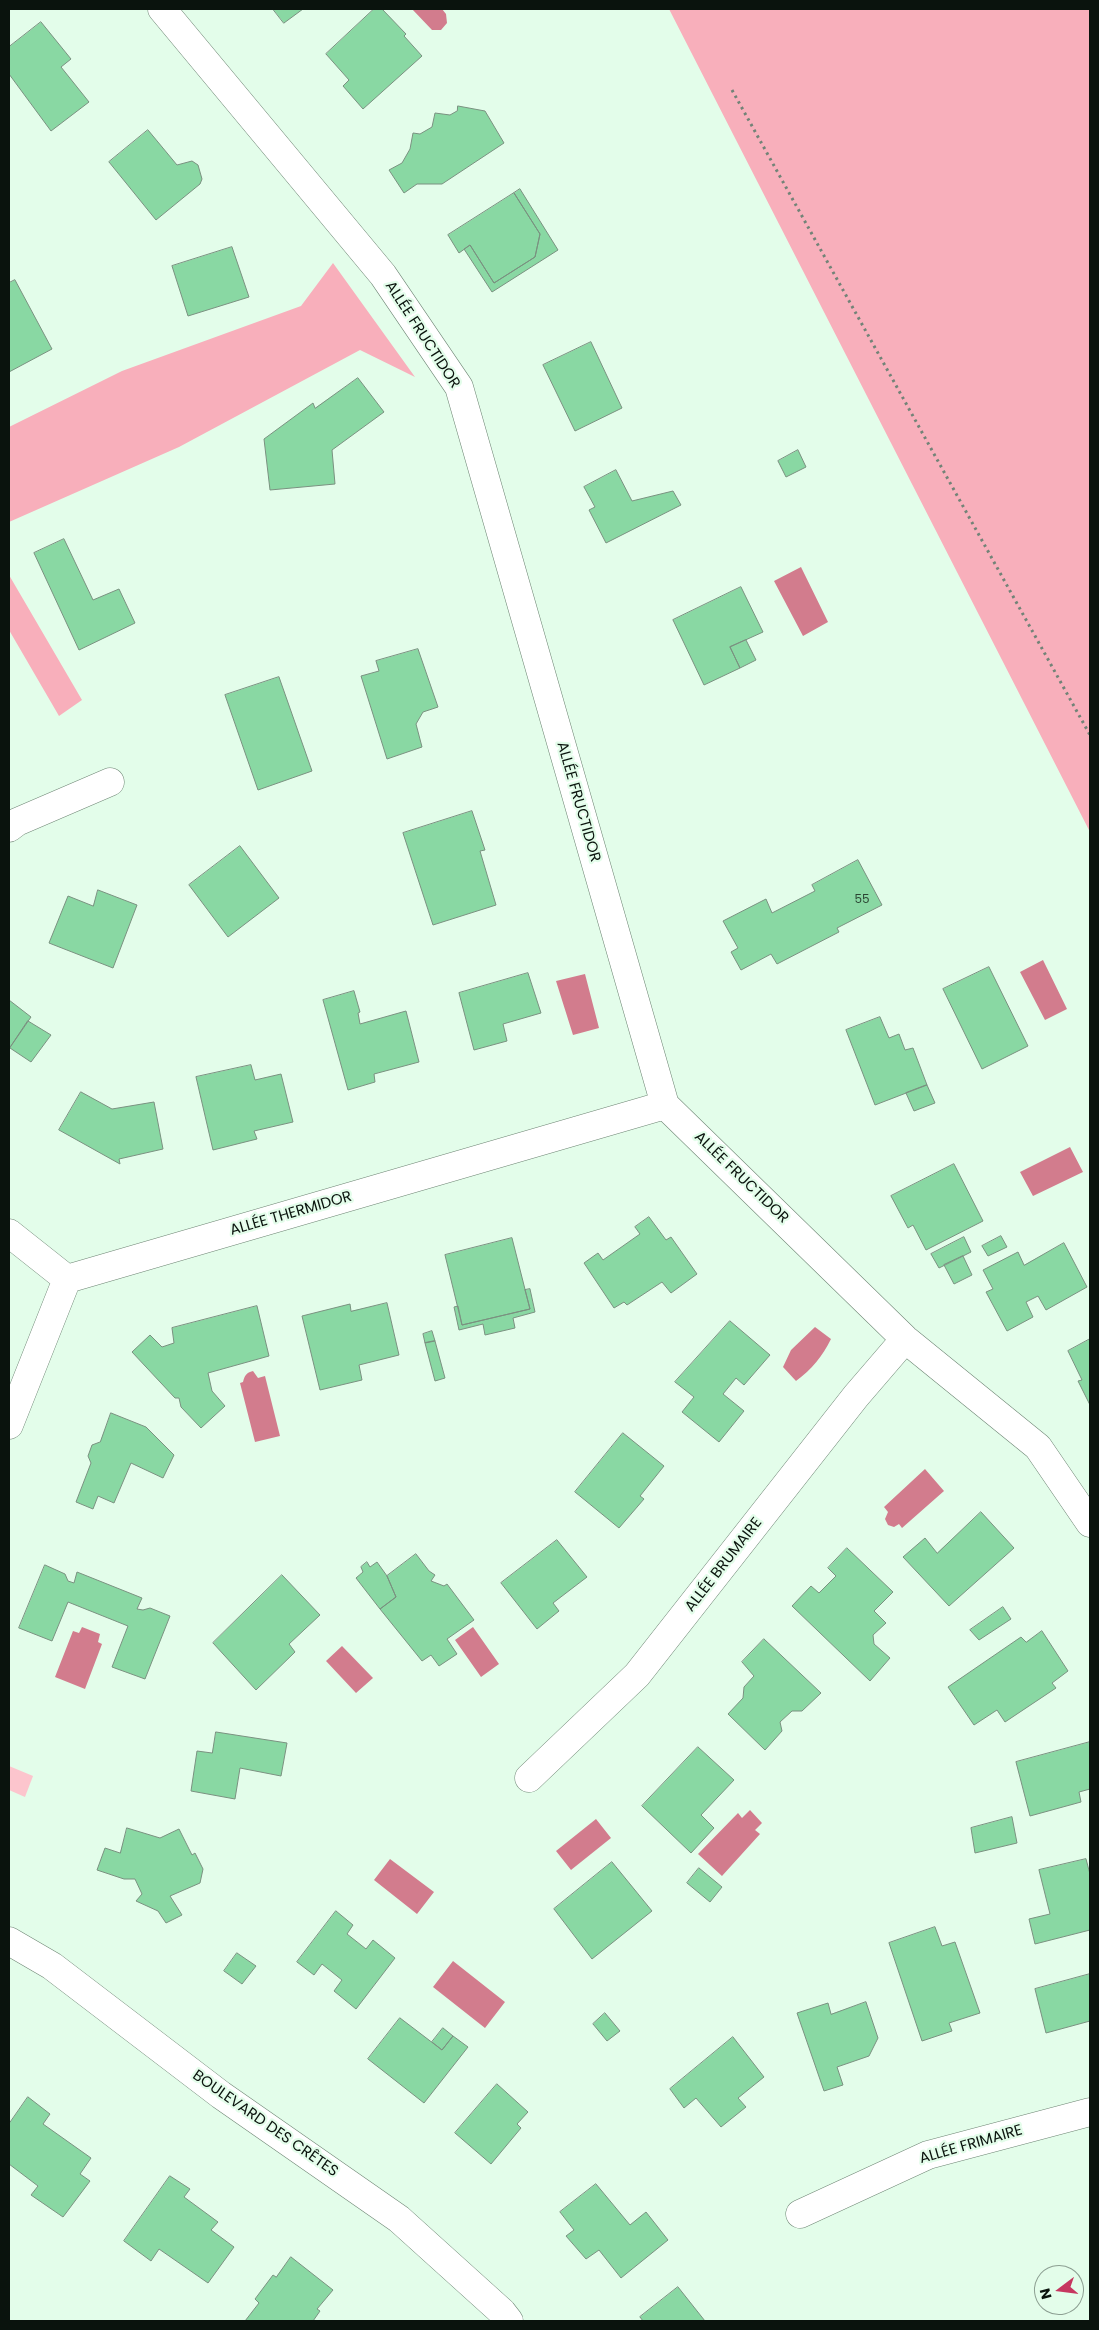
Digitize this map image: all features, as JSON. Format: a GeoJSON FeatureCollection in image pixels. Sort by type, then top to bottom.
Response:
{"type":"FeatureCollection","features":[{"type":"Feature","properties":{"kind":"street","name":"ALLÉE FRUCTIDOR"},"geometry":{"type":"LineString","coordinates":[[162,9],[383,275],[459,387],[666,1105],[905,1339],[1038,1447],[1090,1523]]}},
{"type":"Feature","properties":{"kind":"street"},"geometry":{"type":"LineString","coordinates":[[9,828],[17,822],[110,782]]}},
{"type":"Feature","properties":{"kind":"street","name":"ALLÉE THERMIDOR"},"geometry":{"type":"LineString","coordinates":[[67,1279],[666,1105]]}},
{"type":"Feature","properties":{"kind":"street"},"geometry":{"type":"LineString","coordinates":[[9,1233],[67,1279],[9,1425]]}},
{"type":"Feature","properties":{"kind":"street","name":"ALLÉE BRUMAIRE"},"geometry":{"type":"LineString","coordinates":[[529,1778],[637,1675],[850,1404],[905,1339]]}},
{"type":"Feature","properties":{"kind":"street","name":"BOULEVARD DES CRÊTES"},"geometry":{"type":"LineString","coordinates":[[9,1940],[52,1966],[221,2095],[399,2219],[502,2312],[509,2321]]}},
{"type":"Feature","properties":{"kind":"street","name":"ALLÉE FRIMAIRE"},"geometry":{"type":"LineString","coordinates":[[800,2214],[928,2156],[1090,2112]]}},
{"type":"Feature","properties":{"kind":"path"},"geometry":{"type":"LineString","coordinates":[[732,90],[1090,736]]}},
{"type":"Feature","properties":{"kind":"shaded area"},"geometry":{"type":"Polygon","coordinates":[[[412,9],[442,9],[446,14],[447,23],[441,30],[432,30],[412,9]]]}},
{"type":"Feature","properties":{"kind":"shaded area"},"geometry":{"type":"Polygon","coordinates":[[[669,9],[1090,9],[1090,832],[669,9]]]}},
{"type":"Feature","properties":{"kind":"shaded area"},"geometry":{"type":"Polygon","coordinates":[[[333,263],[415,377],[360,350],[179,447],[9,522],[9,427],[122,371],[301,306],[333,263]]]}},
{"type":"Feature","properties":{"kind":"shaded area"},"geometry":{"type":"Polygon","coordinates":[[[801,567],[828,622],[803,636],[774,581],[801,567]]]}},
{"type":"Feature","properties":{"kind":"shaded area"},"geometry":{"type":"Polygon","coordinates":[[[9,575],[82,700],[59,716],[9,630],[9,575]]]}},
{"type":"Feature","properties":{"kind":"shaded area"},"geometry":{"type":"Polygon","coordinates":[[[1043,960],[1067,1009],[1045,1020],[1020,972],[1043,960]]]}},
{"type":"Feature","properties":{"kind":"shaded area"},"geometry":{"type":"Polygon","coordinates":[[[585,974],[599,1028],[573,1035],[556,981],[585,974]]]}},
{"type":"Feature","properties":{"kind":"shaded area"},"geometry":{"type":"Polygon","coordinates":[[[1070,1147],[1083,1172],[1033,1196],[1020,1172],[1070,1147]]]}},
{"type":"Feature","properties":{"kind":"shaded area"},"geometry":{"type":"Polygon","coordinates":[[[815,1327],[831,1339],[816,1362],[796,1381],[783,1367],[791,1350],[815,1327]]]}},
{"type":"Feature","properties":{"kind":"shaded area"},"geometry":{"type":"Polygon","coordinates":[[[253,1371],[258,1378],[265,1376],[280,1436],[255,1442],[240,1383],[243,1382],[247,1374],[253,1371]]]}},
{"type":"Feature","properties":{"kind":"shaded area"},"geometry":{"type":"Polygon","coordinates":[[[925,1469],[944,1491],[902,1528],[899,1524],[894,1527],[888,1525],[885,1519],[888,1512],[884,1507],[925,1469]]]}},
{"type":"Feature","properties":{"kind":"shaded area"},"geometry":{"type":"Polygon","coordinates":[[[82,1627],[100,1634],[98,1642],[102,1644],[85,1689],[55,1677],[73,1631],[79,1633],[82,1627]]]}},
{"type":"Feature","properties":{"kind":"shaded area"},"geometry":{"type":"Polygon","coordinates":[[[473,1627],[499,1664],[481,1677],[455,1640],[473,1627]]]}},
{"type":"Feature","properties":{"kind":"shaded area"},"geometry":{"type":"Polygon","coordinates":[[[342,1646],[373,1678],[356,1693],[326,1661],[342,1646]]]}},
{"type":"Feature","properties":{"kind":"shaded area"},"geometry":{"type":"Polygon","coordinates":[[[9,1766],[33,1776],[25,1797],[9,1790],[9,1766]]]}},
{"type":"Feature","properties":{"kind":"shaded area"},"geometry":{"type":"Polygon","coordinates":[[[750,1810],[762,1823],[755,1830],[760,1834],[722,1876],[698,1854],[738,1813],[742,1818],[750,1810]]]}},
{"type":"Feature","properties":{"kind":"shaded area"},"geometry":{"type":"Polygon","coordinates":[[[596,1819],[611,1838],[571,1870],[556,1851],[596,1819]]]}},
{"type":"Feature","properties":{"kind":"shaded area"},"geometry":{"type":"Polygon","coordinates":[[[390,1859],[434,1892],[417,1914],[374,1880],[390,1859]]]}},
{"type":"Feature","properties":{"kind":"shaded area"},"geometry":{"type":"Polygon","coordinates":[[[453,1961],[505,2002],[485,2028],[433,1987],[453,1961]]]}},
{"type":"Feature","properties":{"kind":"building"},"geometry":{"type":"Polygon","coordinates":[[[273,9],[303,9],[284,23],[273,9]]]}},
{"type":"Feature","properties":{"kind":"building"},"geometry":{"type":"Polygon","coordinates":[[[374,9],[382,9],[406,34],[404,36],[422,56],[363,109],[343,86],[349,80],[326,54],[374,9]]]}},
{"type":"Feature","properties":{"kind":"building"},"geometry":{"type":"Polygon","coordinates":[[[41,22],[71,59],[61,67],[89,102],[51,131],[9,74],[9,47],[41,22]]]}},
{"type":"Feature","properties":{"kind":"building"},"geometry":{"type":"Polygon","coordinates":[[[458,106],[485,111],[504,143],[442,184],[417,184],[404,193],[389,170],[402,163],[410,149],[413,133],[420,134],[432,127],[435,113],[450,115],[457,111],[458,106]]]}},
{"type":"Feature","properties":{"kind":"building"},"geometry":{"type":"Polygon","coordinates":[[[148,130],[177,165],[192,161],[198,165],[202,179],[200,184],[156,220],[109,162],[148,130]]]}},
{"type":"Feature","properties":{"kind":"building"},"geometry":{"type":"Polygon","coordinates":[[[520,189],[558,250],[492,292],[464,249],[470,245],[494,283],[535,257],[540,234],[514,193],[520,189]]]}},
{"type":"Feature","properties":{"kind":"building"},"geometry":{"type":"Polygon","coordinates":[[[514,193],[540,234],[535,257],[494,283],[470,245],[459,253],[448,235],[514,193]]]}},
{"type":"Feature","properties":{"kind":"building"},"geometry":{"type":"Polygon","coordinates":[[[232,247],[249,297],[188,316],[172,266],[232,247]]]}},
{"type":"Feature","properties":{"kind":"building"},"geometry":{"type":"Polygon","coordinates":[[[15,280],[52,349],[9,372],[9,283],[15,280]]]}},
{"type":"Feature","properties":{"kind":"building"},"geometry":{"type":"Polygon","coordinates":[[[591,342],[622,408],[575,431],[543,365],[591,342]]]}},
{"type":"Feature","properties":{"kind":"building"},"geometry":{"type":"Polygon","coordinates":[[[358,378],[384,412],[332,450],[335,484],[270,490],[264,439],[313,403],[315,408],[358,378]]]}},
{"type":"Feature","properties":{"kind":"building"},"geometry":{"type":"Polygon","coordinates":[[[798,450],[806,467],[786,477],[778,461],[798,450]]]}},
{"type":"Feature","properties":{"kind":"building"},"geometry":{"type":"Polygon","coordinates":[[[616,470],[632,501],[673,491],[681,505],[606,543],[589,510],[595,507],[584,487],[616,470]]]}},
{"type":"Feature","properties":{"kind":"building"},"geometry":{"type":"Polygon","coordinates":[[[64,539],[93,600],[119,589],[135,623],[79,650],[34,553],[64,539]]]}},
{"type":"Feature","properties":{"kind":"building"},"geometry":{"type":"Polygon","coordinates":[[[741,587],[763,632],[730,647],[740,668],[704,685],[673,620],[741,587]]]}},
{"type":"Feature","properties":{"kind":"building"},"geometry":{"type":"Polygon","coordinates":[[[746,640],[756,660],[740,668],[730,647],[746,640]]]}},
{"type":"Feature","properties":{"kind":"building"},"geometry":{"type":"Polygon","coordinates":[[[418,649],[438,707],[423,712],[416,724],[422,747],[387,759],[361,676],[379,671],[376,661],[418,649]]]}},
{"type":"Feature","properties":{"kind":"building"},"geometry":{"type":"Polygon","coordinates":[[[279,677],[312,771],[258,790],[225,695],[279,677]]]}},
{"type":"Feature","properties":{"kind":"building"},"geometry":{"type":"Polygon","coordinates":[[[472,811],[485,850],[480,851],[496,905],[433,925],[403,833],[472,811]]]}},
{"type":"Feature","properties":{"kind":"building"},"geometry":{"type":"Polygon","coordinates":[[[240,846],[279,898],[228,937],[189,885],[240,846]]]}},
{"type":"Feature","properties":{"kind":"building"},"geometry":{"type":"Polygon","coordinates":[[[858,860],[882,905],[837,928],[839,932],[777,964],[771,954],[741,970],[731,952],[738,948],[723,921],[766,899],[772,913],[815,891],[812,885],[858,860]]]}},
{"type":"Feature","properties":{"kind":"building"},"geometry":{"type":"Polygon","coordinates":[[[98,890],[137,905],[113,968],[49,943],[68,896],[93,906],[98,890]]]}},
{"type":"Feature","properties":{"kind":"building"},"geometry":{"type":"Polygon","coordinates":[[[989,967],[1028,1046],[982,1069],[943,989],[989,967]]]}},
{"type":"Feature","properties":{"kind":"building"},"geometry":{"type":"Polygon","coordinates":[[[528,973],[541,1013],[503,1024],[507,1041],[474,1050],[459,993],[528,973]]]}},
{"type":"Feature","properties":{"kind":"building"},"geometry":{"type":"Polygon","coordinates":[[[354,991],[360,1012],[358,1013],[360,1024],[406,1011],[419,1062],[374,1074],[375,1082],[348,1090],[323,1000],[354,991]]]}},
{"type":"Feature","properties":{"kind":"building"},"geometry":{"type":"Polygon","coordinates":[[[9,1000],[31,1017],[9,1049],[9,1000]]]}},
{"type":"Feature","properties":{"kind":"building"},"geometry":{"type":"Polygon","coordinates":[[[880,1017],[889,1038],[899,1034],[905,1050],[913,1048],[927,1085],[875,1105],[846,1030],[880,1017]]]}},
{"type":"Feature","properties":{"kind":"building"},"geometry":{"type":"Polygon","coordinates":[[[28,1021],[51,1035],[31,1062],[10,1048],[28,1021]]]}},
{"type":"Feature","properties":{"kind":"building"},"geometry":{"type":"Polygon","coordinates":[[[251,1065],[255,1080],[281,1074],[293,1122],[254,1131],[257,1139],[213,1150],[196,1077],[251,1065]]]}},
{"type":"Feature","properties":{"kind":"building"},"geometry":{"type":"Polygon","coordinates":[[[927,1085],[935,1103],[914,1111],[906,1093],[927,1085]]]}},
{"type":"Feature","properties":{"kind":"building"},"geometry":{"type":"Polygon","coordinates":[[[81,1092],[112,1109],[154,1102],[163,1149],[119,1159],[120,1164],[59,1130],[81,1092]]]}},
{"type":"Feature","properties":{"kind":"building"},"geometry":{"type":"Polygon","coordinates":[[[954,1164],[983,1221],[926,1250],[913,1225],[908,1228],[891,1196],[954,1164]]]}},
{"type":"Feature","properties":{"kind":"building"},"geometry":{"type":"Polygon","coordinates":[[[649,1217],[666,1240],[671,1237],[697,1274],[671,1293],[662,1282],[627,1305],[624,1302],[614,1308],[584,1263],[598,1253],[603,1260],[640,1234],[635,1227],[649,1217]]]}},
{"type":"Feature","properties":{"kind":"building"},"geometry":{"type":"Polygon","coordinates":[[[1001,1236],[1007,1247],[988,1256],[982,1246],[1001,1236]]]}},
{"type":"Feature","properties":{"kind":"building"},"geometry":{"type":"Polygon","coordinates":[[[964,1237],[971,1252],[939,1268],[931,1254],[964,1237]]]}},
{"type":"Feature","properties":{"kind":"building"},"geometry":{"type":"Polygon","coordinates":[[[512,1238],[530,1309],[462,1325],[445,1255],[512,1238]]]}},
{"type":"Feature","properties":{"kind":"building"},"geometry":{"type":"Polygon","coordinates":[[[1064,1243],[1087,1287],[1046,1310],[1038,1296],[1026,1302],[1033,1317],[1007,1331],[986,1292],[993,1289],[983,1270],[1018,1252],[1024,1265],[1064,1243]]]}},
{"type":"Feature","properties":{"kind":"building"},"geometry":{"type":"Polygon","coordinates":[[[963,1256],[972,1275],[954,1284],[944,1265],[963,1256]]]}},
{"type":"Feature","properties":{"kind":"building"},"geometry":{"type":"Polygon","coordinates":[[[530,1289],[535,1312],[513,1318],[515,1328],[485,1335],[483,1324],[459,1330],[454,1307],[458,1306],[462,1325],[530,1309],[525,1290],[530,1289]]]}},
{"type":"Feature","properties":{"kind":"building"},"geometry":{"type":"Polygon","coordinates":[[[387,1303],[399,1355],[359,1365],[362,1380],[320,1390],[302,1316],[350,1304],[351,1311],[387,1303]]]}},
{"type":"Feature","properties":{"kind":"building"},"geometry":{"type":"Polygon","coordinates":[[[257,1306],[269,1356],[208,1373],[212,1391],[225,1406],[201,1428],[181,1407],[179,1398],[175,1398],[132,1352],[150,1335],[162,1347],[174,1343],[172,1328],[257,1306]]]}},
{"type":"Feature","properties":{"kind":"building"},"geometry":{"type":"Polygon","coordinates":[[[730,1321],[770,1355],[744,1385],[736,1378],[723,1394],[744,1411],[719,1442],[682,1412],[694,1397],[675,1382],[730,1321]]]}},
{"type":"Feature","properties":{"kind":"building"},"geometry":{"type":"Polygon","coordinates":[[[432,1331],[435,1341],[425,1343],[423,1334],[432,1331]]]}},
{"type":"Feature","properties":{"kind":"building"},"geometry":{"type":"Polygon","coordinates":[[[1090,1339],[1090,1405],[1078,1381],[1082,1380],[1068,1351],[1090,1339]]]}},
{"type":"Feature","properties":{"kind":"building"},"geometry":{"type":"Polygon","coordinates":[[[435,1341],[445,1378],[435,1381],[425,1343],[435,1341]]]}},
{"type":"Feature","properties":{"kind":"building"},"geometry":{"type":"Polygon","coordinates":[[[111,1413],[146,1427],[174,1455],[163,1478],[131,1463],[114,1503],[98,1496],[93,1509],[76,1502],[91,1463],[88,1456],[92,1445],[100,1442],[111,1413]]]}},
{"type":"Feature","properties":{"kind":"building"},"geometry":{"type":"Polygon","coordinates":[[[623,1433],[664,1466],[640,1496],[644,1499],[619,1528],[575,1492],[623,1433]]]}},
{"type":"Feature","properties":{"kind":"building"},"geometry":{"type":"Polygon","coordinates":[[[981,1512],[1014,1548],[949,1606],[903,1557],[925,1538],[937,1553],[981,1512]]]}},
{"type":"Feature","properties":{"kind":"building"},"geometry":{"type":"Polygon","coordinates":[[[557,1540],[587,1577],[553,1603],[559,1611],[537,1629],[501,1583],[557,1540]]]}},
{"type":"Feature","properties":{"kind":"building"},"geometry":{"type":"Polygon","coordinates":[[[847,1548],[893,1592],[874,1611],[886,1623],[873,1635],[874,1644],[890,1658],[870,1681],[792,1606],[811,1586],[819,1593],[836,1576],[828,1568],[847,1548]]]}},
{"type":"Feature","properties":{"kind":"building"},"geometry":{"type":"Polygon","coordinates":[[[416,1554],[429,1571],[435,1575],[431,1581],[444,1586],[447,1584],[474,1620],[447,1639],[457,1654],[439,1666],[431,1655],[422,1661],[380,1609],[396,1597],[387,1576],[416,1554]]]}},
{"type":"Feature","properties":{"kind":"building"},"geometry":{"type":"Polygon","coordinates":[[[367,1562],[370,1567],[377,1562],[387,1576],[396,1597],[380,1609],[356,1578],[363,1572],[361,1567],[367,1562]]]}},
{"type":"Feature","properties":{"kind":"building"},"geometry":{"type":"Polygon","coordinates":[[[45,1565],[65,1574],[68,1581],[74,1583],[77,1572],[142,1598],[137,1609],[150,1608],[170,1616],[145,1679],[112,1667],[128,1626],[68,1602],[52,1641],[19,1628],[45,1565]]]}},
{"type":"Feature","properties":{"kind":"building"},"geometry":{"type":"Polygon","coordinates":[[[282,1575],[320,1615],[289,1644],[295,1652],[256,1690],[213,1643],[282,1575]]]}},
{"type":"Feature","properties":{"kind":"building"},"geometry":{"type":"Polygon","coordinates":[[[1003,1607],[1011,1619],[979,1640],[970,1630],[1003,1607]]]}},
{"type":"Feature","properties":{"kind":"building"},"geometry":{"type":"Polygon","coordinates":[[[1042,1631],[1068,1671],[1052,1683],[1056,1688],[1005,1722],[997,1710],[974,1725],[948,1687],[1021,1637],[1026,1642],[1042,1631]]]}},
{"type":"Feature","properties":{"kind":"building"},"geometry":{"type":"Polygon","coordinates":[[[764,1639],[821,1693],[802,1711],[792,1711],[780,1722],[782,1731],[765,1750],[728,1714],[743,1698],[744,1687],[754,1676],[742,1662],[764,1639]]]}},
{"type":"Feature","properties":{"kind":"building"},"geometry":{"type":"Polygon","coordinates":[[[216,1732],[287,1743],[281,1776],[240,1768],[235,1799],[191,1791],[197,1751],[212,1753],[216,1732]]]}},
{"type":"Feature","properties":{"kind":"building"},"geometry":{"type":"Polygon","coordinates":[[[1090,1742],[1090,1789],[1079,1792],[1081,1802],[1030,1816],[1016,1762],[1090,1742]]]}},
{"type":"Feature","properties":{"kind":"building"},"geometry":{"type":"Polygon","coordinates":[[[698,1747],[734,1780],[701,1815],[714,1828],[691,1853],[642,1806],[698,1747]]]}},
{"type":"Feature","properties":{"kind":"building"},"geometry":{"type":"Polygon","coordinates":[[[1012,1817],[1017,1843],[975,1853],[971,1828],[1012,1817]]]}},
{"type":"Feature","properties":{"kind":"building"},"geometry":{"type":"Polygon","coordinates":[[[127,1828],[160,1838],[179,1829],[192,1855],[195,1853],[203,1869],[200,1883],[170,1896],[182,1915],[166,1923],[158,1911],[136,1901],[142,1894],[135,1879],[124,1879],[97,1870],[105,1848],[120,1853],[127,1828]]]}},
{"type":"Feature","properties":{"kind":"building"},"geometry":{"type":"Polygon","coordinates":[[[1086,1859],[1090,1874],[1090,1930],[1035,1944],[1029,1919],[1050,1914],[1039,1870],[1086,1859]]]}},
{"type":"Feature","properties":{"kind":"building"},"geometry":{"type":"Polygon","coordinates":[[[612,1862],[652,1911],[592,1959],[554,1909],[612,1862]]]}},
{"type":"Feature","properties":{"kind":"building"},"geometry":{"type":"Polygon","coordinates":[[[699,1868],[722,1887],[710,1902],[687,1883],[699,1868]]]}},
{"type":"Feature","properties":{"kind":"building"},"geometry":{"type":"Polygon","coordinates":[[[336,1911],[353,1925],[347,1934],[366,1949],[373,1940],[395,1958],[356,2009],[334,1991],[342,1980],[322,1964],[314,1975],[297,1962],[336,1911]]]}},
{"type":"Feature","properties":{"kind":"building"},"geometry":{"type":"Polygon","coordinates":[[[935,1927],[942,1946],[955,1942],[980,2013],[949,2023],[952,2031],[922,2041],[889,1943],[935,1927]]]}},
{"type":"Feature","properties":{"kind":"building"},"geometry":{"type":"Polygon","coordinates":[[[237,1953],[256,1966],[242,1984],[224,1971],[237,1953]]]}},
{"type":"Feature","properties":{"kind":"building"},"geometry":{"type":"Polygon","coordinates":[[[1090,1974],[1090,2021],[1046,2033],[1035,1989],[1090,1974]]]}},
{"type":"Feature","properties":{"kind":"building"},"geometry":{"type":"Polygon","coordinates":[[[866,2002],[878,2038],[869,2056],[837,2067],[843,2085],[824,2091],[797,2013],[828,2003],[831,2014],[866,2002]]]}},
{"type":"Feature","properties":{"kind":"building"},"geometry":{"type":"Polygon","coordinates":[[[605,2013],[620,2031],[607,2041],[593,2024],[605,2013]]]}},
{"type":"Feature","properties":{"kind":"building"},"geometry":{"type":"Polygon","coordinates":[[[400,2018],[442,2050],[453,2036],[468,2047],[424,2103],[368,2059],[400,2018]]]}},
{"type":"Feature","properties":{"kind":"building"},"geometry":{"type":"Polygon","coordinates":[[[443,2028],[453,2036],[442,2050],[432,2042],[443,2028]]]}},
{"type":"Feature","properties":{"kind":"building"},"geometry":{"type":"Polygon","coordinates":[[[733,2037],[764,2077],[738,2098],[746,2107],[721,2127],[696,2098],[684,2108],[670,2089],[733,2037]]]}},
{"type":"Feature","properties":{"kind":"building"},"geometry":{"type":"Polygon","coordinates":[[[497,2084],[528,2112],[517,2124],[521,2128],[491,2164],[455,2133],[497,2084]]]}},
{"type":"Feature","properties":{"kind":"building"},"geometry":{"type":"Polygon","coordinates":[[[28,2097],[50,2114],[43,2124],[91,2158],[80,2174],[90,2181],[63,2217],[31,2195],[38,2186],[9,2164],[9,2124],[28,2097]]]}},
{"type":"Feature","properties":{"kind":"building"},"geometry":{"type":"Polygon","coordinates":[[[170,2176],[190,2189],[184,2197],[218,2222],[211,2230],[234,2247],[208,2283],[159,2249],[151,2261],[124,2241],[170,2176]]]}},
{"type":"Feature","properties":{"kind":"building"},"geometry":{"type":"Polygon","coordinates":[[[596,2184],[630,2225],[646,2212],[668,2240],[621,2278],[599,2250],[586,2259],[566,2236],[574,2230],[560,2212],[596,2184]]]}},
{"type":"Feature","properties":{"kind":"building"},"geometry":{"type":"Polygon","coordinates":[[[291,2257],[333,2290],[317,2309],[320,2311],[313,2321],[245,2321],[259,2303],[255,2299],[273,2275],[276,2277],[291,2257]]]}},
{"type":"Feature","properties":{"kind":"building"},"geometry":{"type":"Polygon","coordinates":[[[678,2287],[705,2321],[643,2321],[640,2317],[678,2287]]]}}]}
